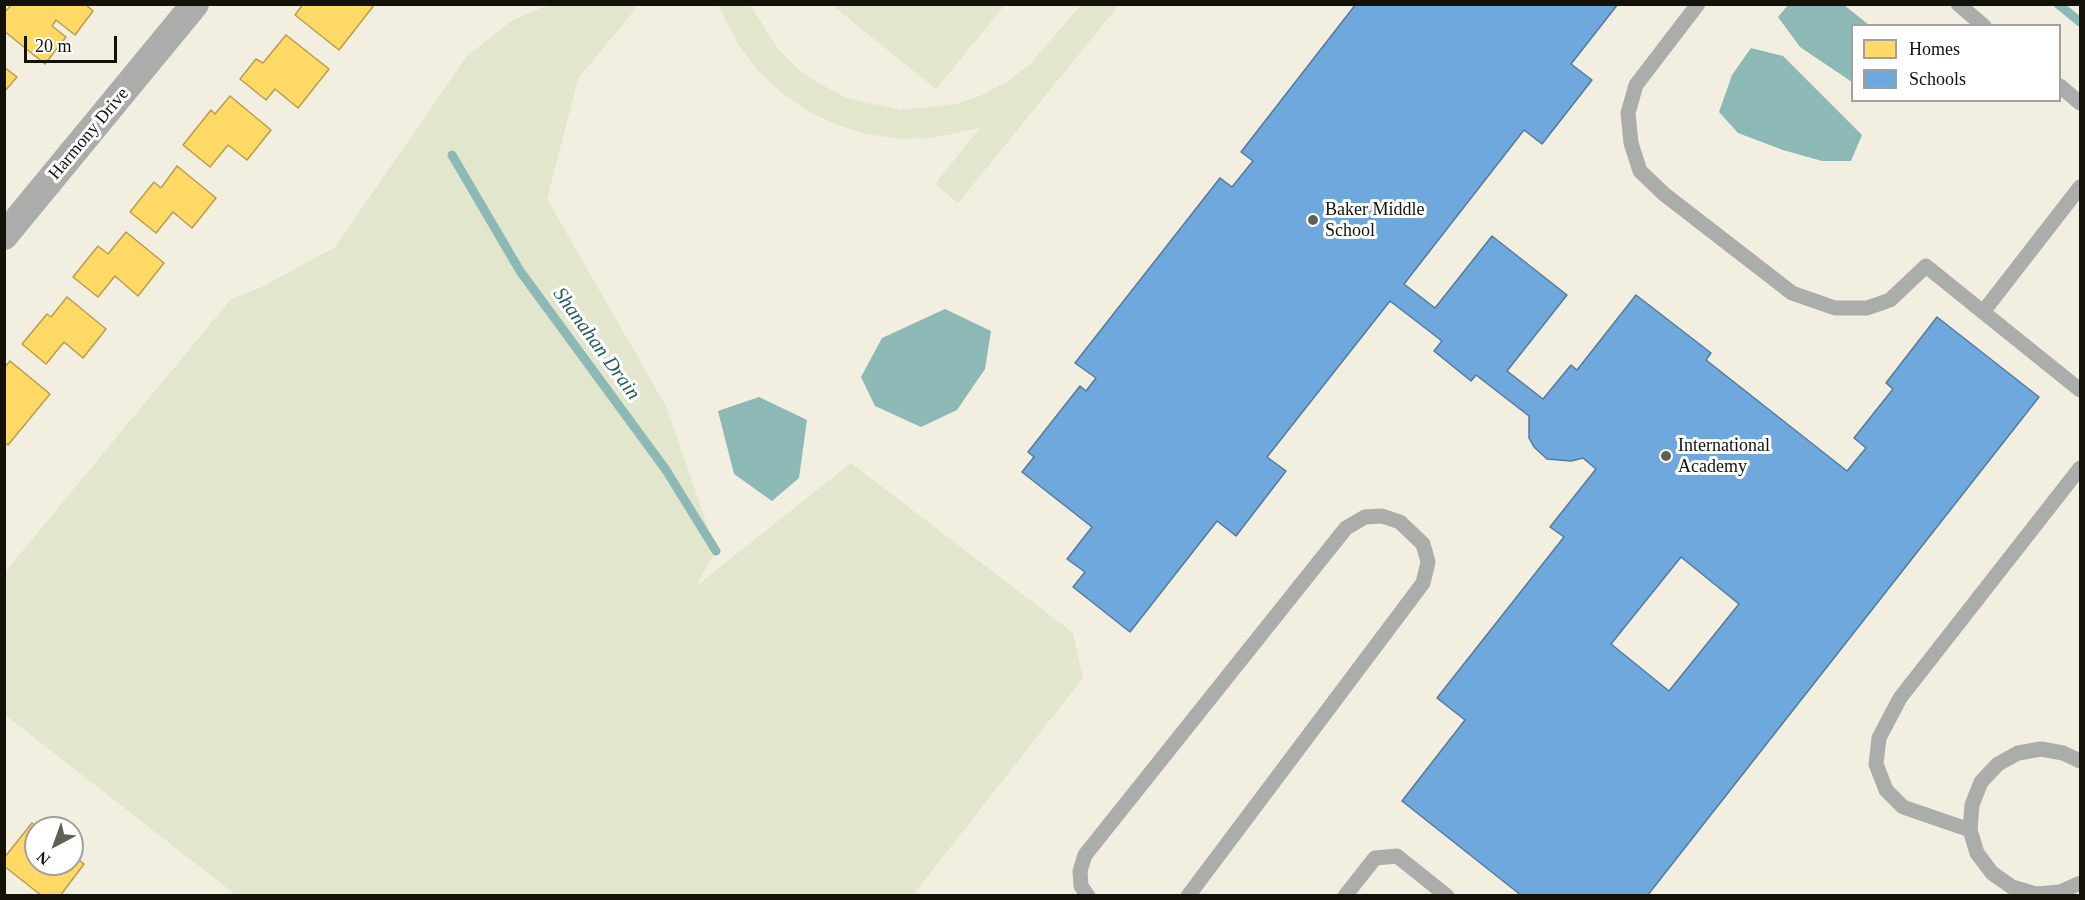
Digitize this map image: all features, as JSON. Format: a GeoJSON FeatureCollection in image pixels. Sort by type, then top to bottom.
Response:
{"type":"FeatureCollection","features":[{"type":"Feature","properties":{"kind":"street","name":"Harmony Drive"},"geometry":{"type":"LineString","coordinates":[[4,236],[195,4]]}},
{"type":"Feature","properties":{"kind":"lane"},"geometry":{"type":"LineString","coordinates":[[1698,4],[1636,85],[1628,113],[1631,143],[1640,171],[1665,194],[1792,293],[1835,308],[1867,308],[1890,300],[1926,266],[2080,390]]}},
{"type":"Feature","properties":{"kind":"lane"},"geometry":{"type":"LineString","coordinates":[[1958,4],[1982,24]]}},
{"type":"Feature","properties":{"kind":"lane"},"geometry":{"type":"LineString","coordinates":[[2061,87],[2080,103]]}},
{"type":"Feature","properties":{"kind":"lane"},"geometry":{"type":"LineString","coordinates":[[1983,312],[2080,187]]}},
{"type":"Feature","properties":{"kind":"lane"},"geometry":{"type":"LineString","coordinates":[[1970,830],[1903,807],[1886,790],[1876,764],[1878,738],[1900,698],[2080,468]]}},
{"type":"Feature","properties":{"kind":"lane"},"geometry":{"type":"LineString","coordinates":[[1088,896],[1081,886],[1080,871],[1085,855],[1346,528],[1365,516],[1382,516],[1400,522],[1423,544],[1428,562],[1423,583],[1188,896]]}},
{"type":"Feature","properties":{"kind":"lane"},"geometry":{"type":"LineString","coordinates":[[2080,761],[2063,753],[2041,750],[2018,753],[1998,764],[1981,782],[1972,805],[1970,830],[1977,853],[1992,873],[2012,887],[2027,894],[2060,892],[2080,883]]}},
{"type":"Feature","properties":{"kind":"lane"},"geometry":{"type":"LineString","coordinates":[[1345,896],[1375,858],[1397,856],[1447,896]]}},
{"type":"Feature","properties":{"kind":"green space"},"geometry":{"type":"Polygon","coordinates":[[[634,4],[636,8],[578,79],[547,199],[667,408],[716,551],[696,586],[851,463],[1073,633],[1083,678],[913,895],[236,895],[5,715],[5,572],[231,299],[262,287],[335,247],[467,56],[513,20],[549,5],[634,4]]]}},
{"type":"Feature","properties":{"kind":"green space"},"geometry":{"type":"Polygon","coordinates":[[[718,5],[750,5],[779,50],[799,70],[822,85],[847,98],[901,110],[956,104],[982,95],[1007,82],[1029,65],[1081,5],[1119,5],[958,203],[935,184],[980,128],[932,138],[900,139],[867,134],[837,125],[807,111],[757,70],[738,44],[718,5]]]}},
{"type":"Feature","properties":{"kind":"green space"},"geometry":{"type":"Polygon","coordinates":[[[832,5],[1005,5],[936,89],[832,5]]]}},
{"type":"Feature","properties":{"kind":"water"},"geometry":{"type":"Polygon","coordinates":[[[1788,5],[1844,5],[1868,24],[1851,24],[1851,81],[1800,47],[1778,17],[1788,5]]]}},
{"type":"Feature","properties":{"kind":"water"},"geometry":{"type":"Polygon","coordinates":[[[1751,48],[1783,56],[1862,135],[1851,161],[1822,161],[1783,150],[1738,133],[1719,112],[1732,75],[1751,48]]]}},
{"type":"Feature","properties":{"kind":"water"},"geometry":{"type":"Polygon","coordinates":[[[945,309],[991,331],[985,369],[957,410],[921,427],[875,406],[861,377],[882,338],[945,309]]]}},
{"type":"Feature","properties":{"kind":"water"},"geometry":{"type":"Polygon","coordinates":[[[759,397],[807,420],[799,478],[772,501],[734,474],[718,411],[759,397]]]}},
{"type":"Feature","properties":{"kind":"building: Homes"},"geometry":{"type":"Polygon","coordinates":[[[12,4],[85,4],[93,11],[75,35],[56,20],[52,26],[66,37],[45,64],[4,31],[4,13],[12,4]]]}},
{"type":"Feature","properties":{"kind":"building: Homes"},"geometry":{"type":"Polygon","coordinates":[[[303,4],[375,4],[339,50],[295,15],[303,4]]]}},
{"type":"Feature","properties":{"kind":"building: Homes"},"geometry":{"type":"Polygon","coordinates":[[[286,35],[329,69],[298,108],[275,89],[266,100],[240,79],[256,59],[263,63],[286,35]]]}},
{"type":"Feature","properties":{"kind":"building: Homes"},"geometry":{"type":"Polygon","coordinates":[[[4,67],[17,77],[4,92],[4,67]]]}},
{"type":"Feature","properties":{"kind":"building: Homes"},"geometry":{"type":"Polygon","coordinates":[[[230,96],[271,130],[247,160],[228,145],[210,167],[183,145],[211,110],[215,114],[230,96]]]}},
{"type":"Feature","properties":{"kind":"building: Homes"},"geometry":{"type":"Polygon","coordinates":[[[177,166],[216,198],[192,228],[173,212],[156,233],[130,212],[154,182],[161,188],[177,166]]]}},
{"type":"Feature","properties":{"kind":"building: Homes"},"geometry":{"type":"Polygon","coordinates":[[[126,232],[164,263],[138,296],[115,276],[98,297],[73,277],[98,246],[108,254],[126,232]]]}},
{"type":"Feature","properties":{"kind":"building: Homes"},"geometry":{"type":"Polygon","coordinates":[[[67,297],[106,329],[83,358],[64,342],[46,364],[22,344],[47,314],[51,317],[67,297]]]}},
{"type":"Feature","properties":{"kind":"building: Homes"},"geometry":{"type":"Polygon","coordinates":[[[10,361],[50,394],[8,445],[4,442],[4,368],[10,361]]]}},
{"type":"Feature","properties":{"kind":"building: Homes"},"geometry":{"type":"Polygon","coordinates":[[[24,833],[24,876],[75,876],[60,896],[42,896],[4,866],[4,858],[24,833]]]}},
{"type":"Feature","properties":{"kind":"building: Schools"},"geometry":{"type":"Polygon","coordinates":[[[1356,4],[1618,4],[1571,64],[1592,80],[1542,144],[1524,130],[1404,284],[1435,308],[1492,236],[1567,295],[1507,371],[1543,399],[1571,365],[1577,370],[1636,295],[1711,353],[1706,360],[1847,471],[1866,448],[1854,438],[1893,389],[1886,383],[1937,317],[2039,397],[1647,896],[1522,896],[1402,801],[1465,720],[1437,698],[1564,537],[1550,527],[1596,469],[1583,458],[1571,461],[1547,459],[1534,447],[1529,438],[1529,416],[1476,375],[1471,381],[1434,351],[1442,341],[1390,301],[1267,457],[1286,471],[1236,536],[1217,521],[1130,632],[1073,587],[1085,572],[1067,559],[1092,527],[1022,472],[1034,457],[1028,452],[1080,386],[1086,391],[1096,378],[1075,363],[1220,178],[1232,187],[1253,161],[1241,152],[1356,4]],[[1681,557],[1611,644],[1669,691],[1739,604],[1681,557]]]}},
{"type":"Feature","properties":{"kind":"waterway"},"geometry":{"type":"LineString","coordinates":[[2058,4],[2080,22]]}},
{"type":"Feature","properties":{"kind":"waterway","name":"Shanahan Drain"},"geometry":{"type":"LineString","coordinates":[[452,155],[520,271],[666,470],[716,551]]}},
{"type":"Feature","properties":{"kind":"place","name":"Baker Middle School"},"geometry":{"type":"Point","coordinates":[1313,220]}},
{"type":"Feature","properties":{"kind":"place","name":"International Academy"},"geometry":{"type":"Point","coordinates":[1666,456]}}]}
